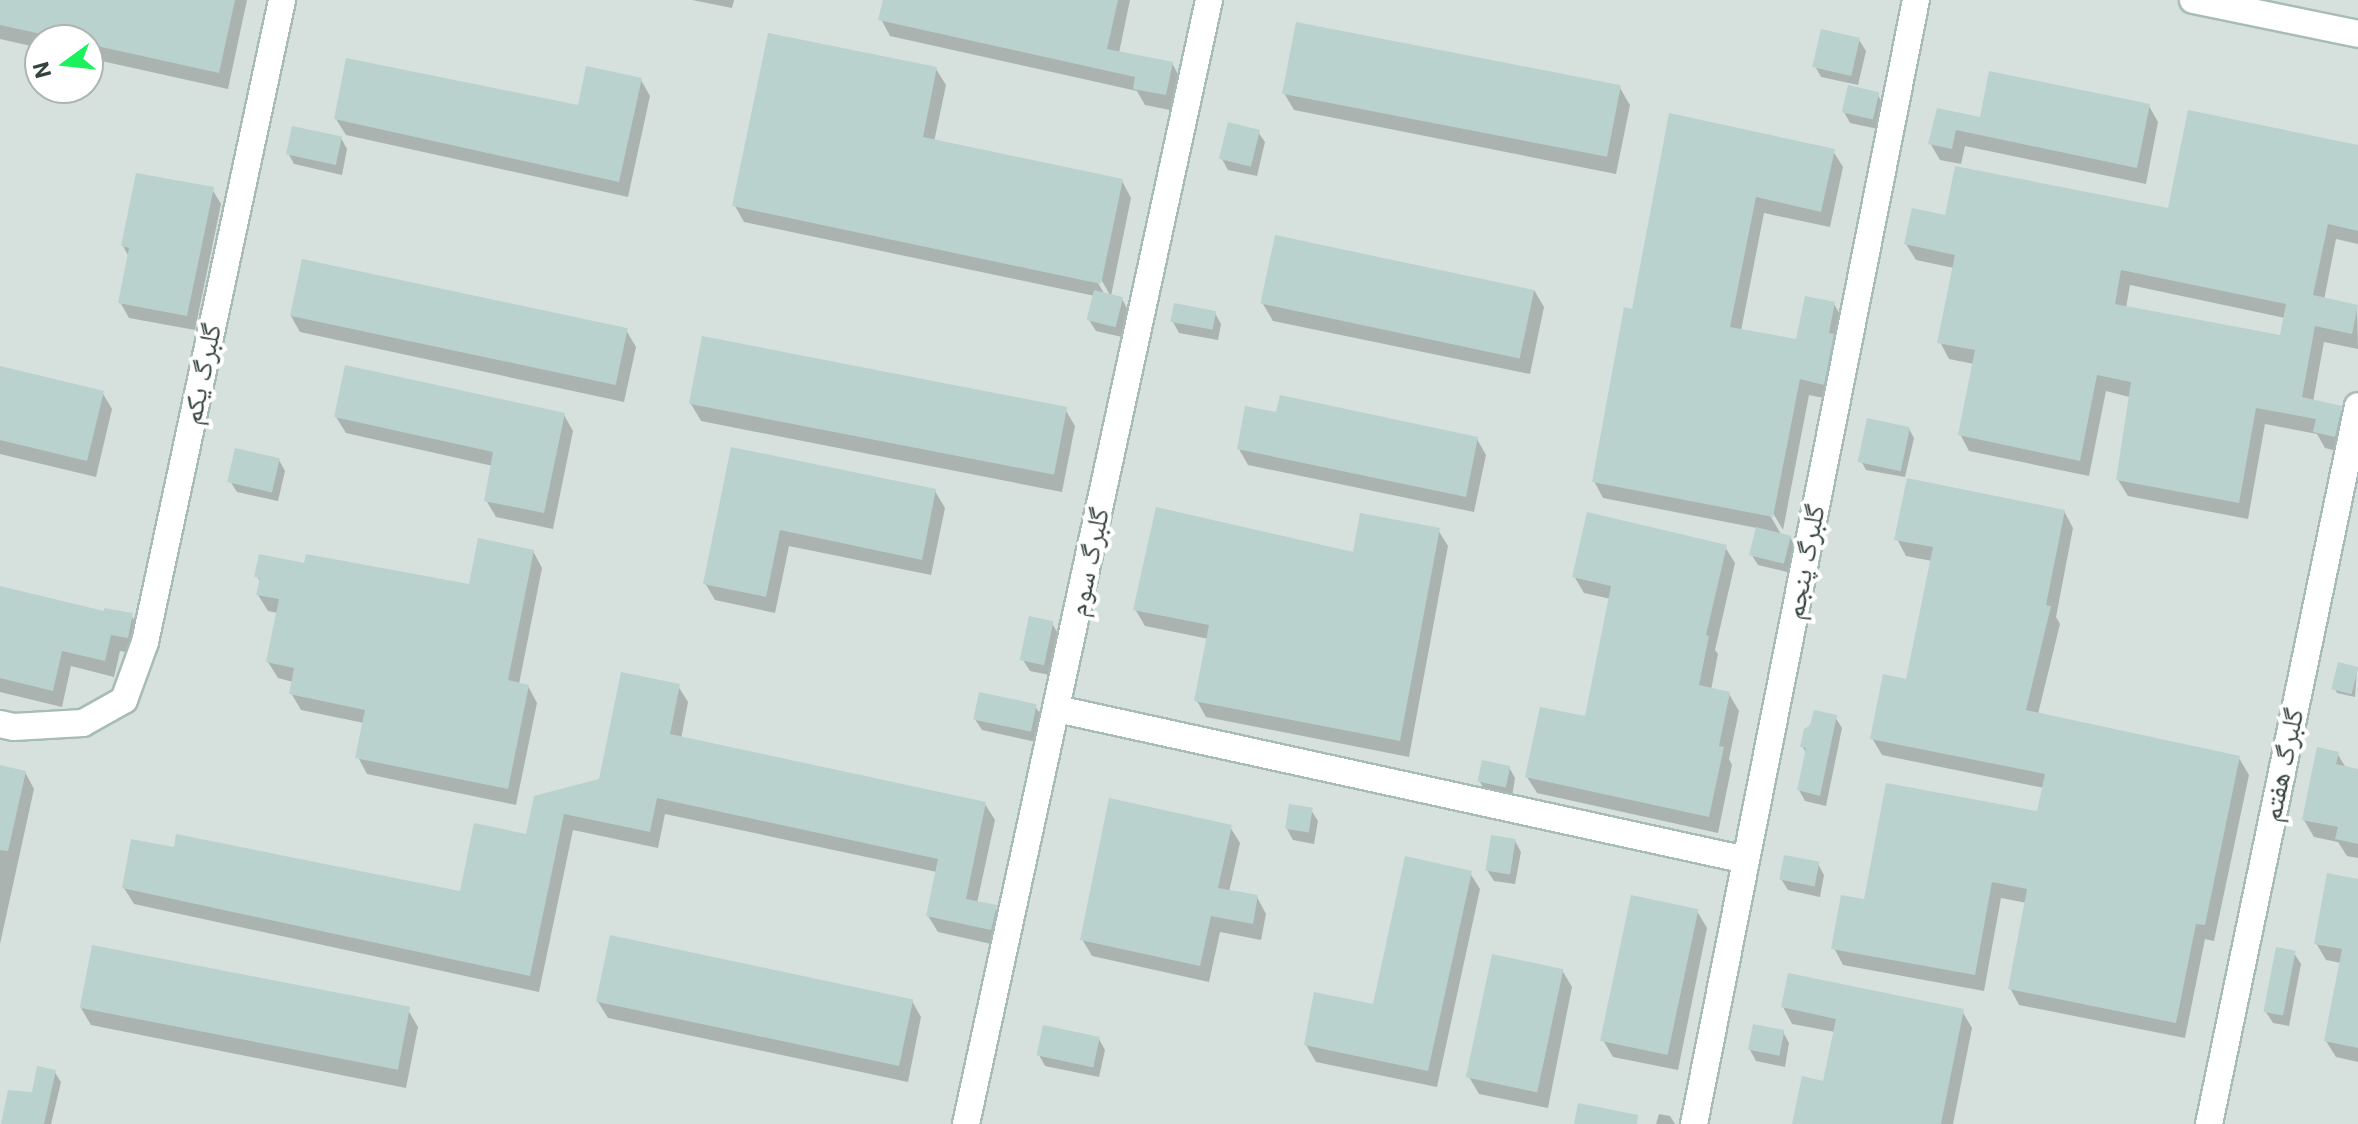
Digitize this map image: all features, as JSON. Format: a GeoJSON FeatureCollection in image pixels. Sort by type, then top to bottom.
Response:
{"type":"FeatureCollection","features":[{"type":"Feature","properties":{"kind":"street","name":"گلبرگ یکم"},"geometry":{"type":"LineString","coordinates":[[0,724],[14,727],[83,723],[124,700],[145,642],[282,0]]}},
{"type":"Feature","properties":{"kind":"street","name":"گلبرگ سوم"},"geometry":{"type":"LineString","coordinates":[[966,1124],[1209,0]]}},
{"type":"Feature","properties":{"kind":"street","name":"گلبرگ پنجم"},"geometry":{"type":"LineString","coordinates":[[1694,1124],[1916,0]]}},
{"type":"Feature","properties":{"kind":"street"},"geometry":{"type":"LineString","coordinates":[[2193,0],[2358,34]]}},
{"type":"Feature","properties":{"kind":"street","name":"گلبرگ هفتم"},"geometry":{"type":"LineString","coordinates":[[2209,1124],[2358,406]]}},
{"type":"Feature","properties":{"kind":"street"},"geometry":{"type":"LineString","coordinates":[[1057,709],[1746,860]]}},
{"type":"Feature","properties":{"kind":"shaded area"},"geometry":{"type":"Polygon","coordinates":[[[0,0],[2358,0],[2358,1124],[0,1124],[0,0]]]}},
{"type":"Feature","properties":{"kind":"building"},"geometry":{"type":"Polygon","coordinates":[[[0,0],[235,0],[219,73],[104,48],[104,24],[24,24],[24,30],[0,25],[0,0]]]}},
{"type":"Feature","properties":{"kind":"building"},"geometry":{"type":"Polygon","coordinates":[[[883,0],[1118,0],[1107,49],[1173,62],[1166,95],[1133,89],[1135,77],[878,20],[883,0]]]}},
{"type":"Feature","properties":{"kind":"building"},"geometry":{"type":"Polygon","coordinates":[[[1296,22],[1621,85],[1607,157],[1282,94],[1296,22]]]}},
{"type":"Feature","properties":{"kind":"building"},"geometry":{"type":"Polygon","coordinates":[[[1821,29],[1860,38],[1851,76],[1812,67],[1821,29]]]}},
{"type":"Feature","properties":{"kind":"building"},"geometry":{"type":"Polygon","coordinates":[[[768,33],[937,67],[923,137],[1123,179],[1101,284],[732,206],[768,33]]]}},
{"type":"Feature","properties":{"kind":"building"},"geometry":{"type":"Polygon","coordinates":[[[346,58],[578,105],[586,66],[642,78],[619,182],[334,119],[346,58]]]}},
{"type":"Feature","properties":{"kind":"building"},"geometry":{"type":"Polygon","coordinates":[[[1989,71],[2150,104],[2137,168],[1956,130],[1952,149],[1928,144],[1937,108],[1980,117],[1989,71]]]}},
{"type":"Feature","properties":{"kind":"building"},"geometry":{"type":"Polygon","coordinates":[[[1848,85],[1879,92],[1873,119],[1842,112],[1848,85]]]}},
{"type":"Feature","properties":{"kind":"building"},"geometry":{"type":"Polygon","coordinates":[[[2188,110],[2358,145],[2358,231],[2328,224],[2313,295],[2358,305],[2352,334],[2315,326],[2302,397],[2342,406],[2335,437],[2313,432],[2316,419],[2256,408],[2239,503],[2116,480],[2131,382],[2097,375],[2080,461],[1958,435],[1975,350],[1937,343],[1955,255],[1904,244],[1912,208],[1945,215],[1955,166],[2168,208],[2188,110]],[[2121,270],[2115,304],[2280,335],[2286,304],[2121,270]]]}},
{"type":"Feature","properties":{"kind":"building"},"geometry":{"type":"Polygon","coordinates":[[[1669,113],[1835,149],[1821,212],[1756,197],[1730,327],[1796,339],[1805,296],[1835,302],[1829,333],[1834,334],[1824,385],[1800,379],[1773,517],[1592,482],[1624,307],[1632,309],[1669,113]]]}},
{"type":"Feature","properties":{"kind":"building"},"geometry":{"type":"Polygon","coordinates":[[[1228,122],[1260,130],[1251,167],[1219,159],[1228,122]]]}},
{"type":"Feature","properties":{"kind":"building"},"geometry":{"type":"Polygon","coordinates":[[[292,126],[342,137],[336,165],[286,154],[292,126]]]}},
{"type":"Feature","properties":{"kind":"building"},"geometry":{"type":"Polygon","coordinates":[[[136,173],[214,187],[187,316],[118,303],[129,248],[121,246],[136,173]]]}},
{"type":"Feature","properties":{"kind":"building"},"geometry":{"type":"Polygon","coordinates":[[[1275,235],[1534,290],[1520,359],[1260,303],[1275,235]]]}},
{"type":"Feature","properties":{"kind":"building"},"geometry":{"type":"Polygon","coordinates":[[[302,259],[628,328],[616,385],[290,316],[302,259]]]}},
{"type":"Feature","properties":{"kind":"building"},"geometry":{"type":"Polygon","coordinates":[[[1094,290],[1123,297],[1116,327],[1087,320],[1094,290]]]}},
{"type":"Feature","properties":{"kind":"building"},"geometry":{"type":"Polygon","coordinates":[[[1174,303],[1216,311],[1213,330],[1170,322],[1174,303]]]}},
{"type":"Feature","properties":{"kind":"building"},"geometry":{"type":"Polygon","coordinates":[[[702,336],[1067,407],[1054,475],[689,404],[702,336]]]}},
{"type":"Feature","properties":{"kind":"building"},"geometry":{"type":"Polygon","coordinates":[[[345,365],[565,413],[544,513],[484,501],[493,452],[334,417],[345,365]]]}},
{"type":"Feature","properties":{"kind":"building"},"geometry":{"type":"Polygon","coordinates":[[[0,366],[104,391],[87,461],[0,440],[0,366]]]}},
{"type":"Feature","properties":{"kind":"building"},"geometry":{"type":"Polygon","coordinates":[[[1280,395],[1478,437],[1466,497],[1237,449],[1245,406],[1276,412],[1280,395]]]}},
{"type":"Feature","properties":{"kind":"building"},"geometry":{"type":"Polygon","coordinates":[[[1867,418],[1910,427],[1901,471],[1858,462],[1867,418]]]}},
{"type":"Feature","properties":{"kind":"building"},"geometry":{"type":"Polygon","coordinates":[[[731,447],[936,489],[922,560],[780,530],[766,597],[703,584],[731,447]]]}},
{"type":"Feature","properties":{"kind":"building"},"geometry":{"type":"Polygon","coordinates":[[[235,448],[280,458],[272,492],[227,482],[235,448]]]}},
{"type":"Feature","properties":{"kind":"building"},"geometry":{"type":"Polygon","coordinates":[[[1907,478],[2065,510],[2046,605],[2051,606],[2026,710],[2240,756],[2205,925],[2196,924],[2176,1023],[2008,989],[2027,889],[1992,882],[1975,975],[1831,949],[1841,895],[1864,899],[1886,783],[2037,811],[2045,774],[1870,739],[1883,674],[1906,679],[1933,547],[1894,540],[1907,478]]]}},
{"type":"Feature","properties":{"kind":"building"},"geometry":{"type":"Polygon","coordinates":[[[1156,507],[1353,552],[1360,513],[1440,528],[1400,741],[1194,701],[1209,625],[1133,610],[1156,507]]]}},
{"type":"Feature","properties":{"kind":"building"},"geometry":{"type":"Polygon","coordinates":[[[1587,512],[1727,545],[1706,635],[1709,636],[1699,685],[1730,692],[1719,746],[1724,747],[1709,817],[1525,777],[1540,707],[1585,716],[1611,586],[1572,577],[1587,512]]]}},
{"type":"Feature","properties":{"kind":"building"},"geometry":{"type":"Polygon","coordinates":[[[1756,527],[1791,536],[1784,564],[1749,555],[1756,527]]]}},
{"type":"Feature","properties":{"kind":"building"},"geometry":{"type":"Polygon","coordinates":[[[478,538],[534,550],[508,680],[529,685],[508,789],[355,758],[365,710],[289,694],[294,668],[266,662],[279,599],[256,595],[260,578],[254,577],[259,554],[304,563],[306,554],[469,584],[478,538]]]}},
{"type":"Feature","properties":{"kind":"building"},"geometry":{"type":"Polygon","coordinates":[[[0,586],[104,611],[104,608],[133,613],[128,638],[111,635],[105,661],[62,651],[53,691],[0,678],[0,586]]]}},
{"type":"Feature","properties":{"kind":"building"},"geometry":{"type":"Polygon","coordinates":[[[1029,616],[1053,621],[1044,665],[1020,660],[1029,616]]]}},
{"type":"Feature","properties":{"kind":"building"},"geometry":{"type":"Polygon","coordinates":[[[2338,662],[2358,667],[2352,694],[2331,689],[2338,662]]]}},
{"type":"Feature","properties":{"kind":"building"},"geometry":{"type":"Polygon","coordinates":[[[621,672],[680,684],[670,734],[986,802],[966,899],[997,905],[991,930],[926,916],[938,859],[657,798],[650,832],[564,814],[530,976],[122,888],[131,839],[174,847],[176,834],[460,891],[474,823],[526,834],[534,796],[599,779],[621,672]]]}},
{"type":"Feature","properties":{"kind":"building"},"geometry":{"type":"Polygon","coordinates":[[[979,692],[1037,704],[1031,732],[973,719],[979,692]]]}},
{"type":"Feature","properties":{"kind":"building"},"geometry":{"type":"Polygon","coordinates":[[[1814,710],[1837,715],[1820,796],[1797,790],[1806,748],[1800,747],[1804,729],[1810,725],[1814,710]]]}},
{"type":"Feature","properties":{"kind":"building"},"geometry":{"type":"Polygon","coordinates":[[[2317,747],[2339,752],[2336,764],[2358,769],[2358,844],[2335,839],[2338,827],[2302,820],[2317,747]]]}},
{"type":"Feature","properties":{"kind":"building"},"geometry":{"type":"Polygon","coordinates":[[[1482,760],[1510,766],[1506,788],[1477,782],[1482,760]]]}},
{"type":"Feature","properties":{"kind":"building"},"geometry":{"type":"Polygon","coordinates":[[[0,765],[26,771],[8,851],[0,850],[0,765]]]}},
{"type":"Feature","properties":{"kind":"building"},"geometry":{"type":"Polygon","coordinates":[[[1109,798],[1232,825],[1218,888],[1258,895],[1253,924],[1211,916],[1200,966],[1080,940],[1109,798]]]}},
{"type":"Feature","properties":{"kind":"building"},"geometry":{"type":"Polygon","coordinates":[[[1289,804],[1313,808],[1309,832],[1285,829],[1289,804]]]}},
{"type":"Feature","properties":{"kind":"building"},"geometry":{"type":"Polygon","coordinates":[[[1491,835],[1516,839],[1510,874],[1485,871],[1491,835]]]}},
{"type":"Feature","properties":{"kind":"building"},"geometry":{"type":"Polygon","coordinates":[[[1784,855],[1819,862],[1815,886],[1779,880],[1784,855]]]}},
{"type":"Feature","properties":{"kind":"building"},"geometry":{"type":"Polygon","coordinates":[[[1405,856],[1472,871],[1428,1071],[1304,1045],[1314,992],[1373,1004],[1405,856]]]}},
{"type":"Feature","properties":{"kind":"building"},"geometry":{"type":"Polygon","coordinates":[[[2327,873],[2358,879],[2358,1048],[2324,1041],[2342,949],[2314,944],[2327,873]]]}},
{"type":"Feature","properties":{"kind":"building"},"geometry":{"type":"Polygon","coordinates":[[[1631,895],[1698,909],[1668,1055],[1600,1041],[1631,895]]]}},
{"type":"Feature","properties":{"kind":"building"},"geometry":{"type":"Polygon","coordinates":[[[610,935],[913,999],[899,1066],[596,1002],[610,935]]]}},
{"type":"Feature","properties":{"kind":"building"},"geometry":{"type":"Polygon","coordinates":[[[92,945],[410,1007],[398,1070],[80,1008],[92,945]]]}},
{"type":"Feature","properties":{"kind":"building"},"geometry":{"type":"Polygon","coordinates":[[[2276,947],[2296,951],[2283,1016],[2263,1012],[2276,947]]]}},
{"type":"Feature","properties":{"kind":"building"},"geometry":{"type":"Polygon","coordinates":[[[1492,954],[1563,969],[1537,1092],[1466,1077],[1492,954]]]}},
{"type":"Feature","properties":{"kind":"building"},"geometry":{"type":"Polygon","coordinates":[[[1788,973],[1964,1009],[1941,1124],[1792,1124],[1802,1076],[1823,1081],[1836,1019],[1781,1007],[1788,973]]]}},
{"type":"Feature","properties":{"kind":"building"},"geometry":{"type":"Polygon","coordinates":[[[1753,1024],[1784,1030],[1779,1056],[1748,1050],[1753,1024]]]}},
{"type":"Feature","properties":{"kind":"building"},"geometry":{"type":"Polygon","coordinates":[[[1043,1025],[1100,1037],[1093,1067],[1037,1055],[1043,1025]]]}},
{"type":"Feature","properties":{"kind":"building"},"geometry":{"type":"Polygon","coordinates":[[[37,1066],[56,1070],[44,1124],[1,1124],[8,1090],[32,1092],[37,1066]]]}},
{"type":"Feature","properties":{"kind":"building"},"geometry":{"type":"Polygon","coordinates":[[[1578,1103],[1638,1115],[1637,1124],[1574,1124],[1578,1103]]]}}]}
